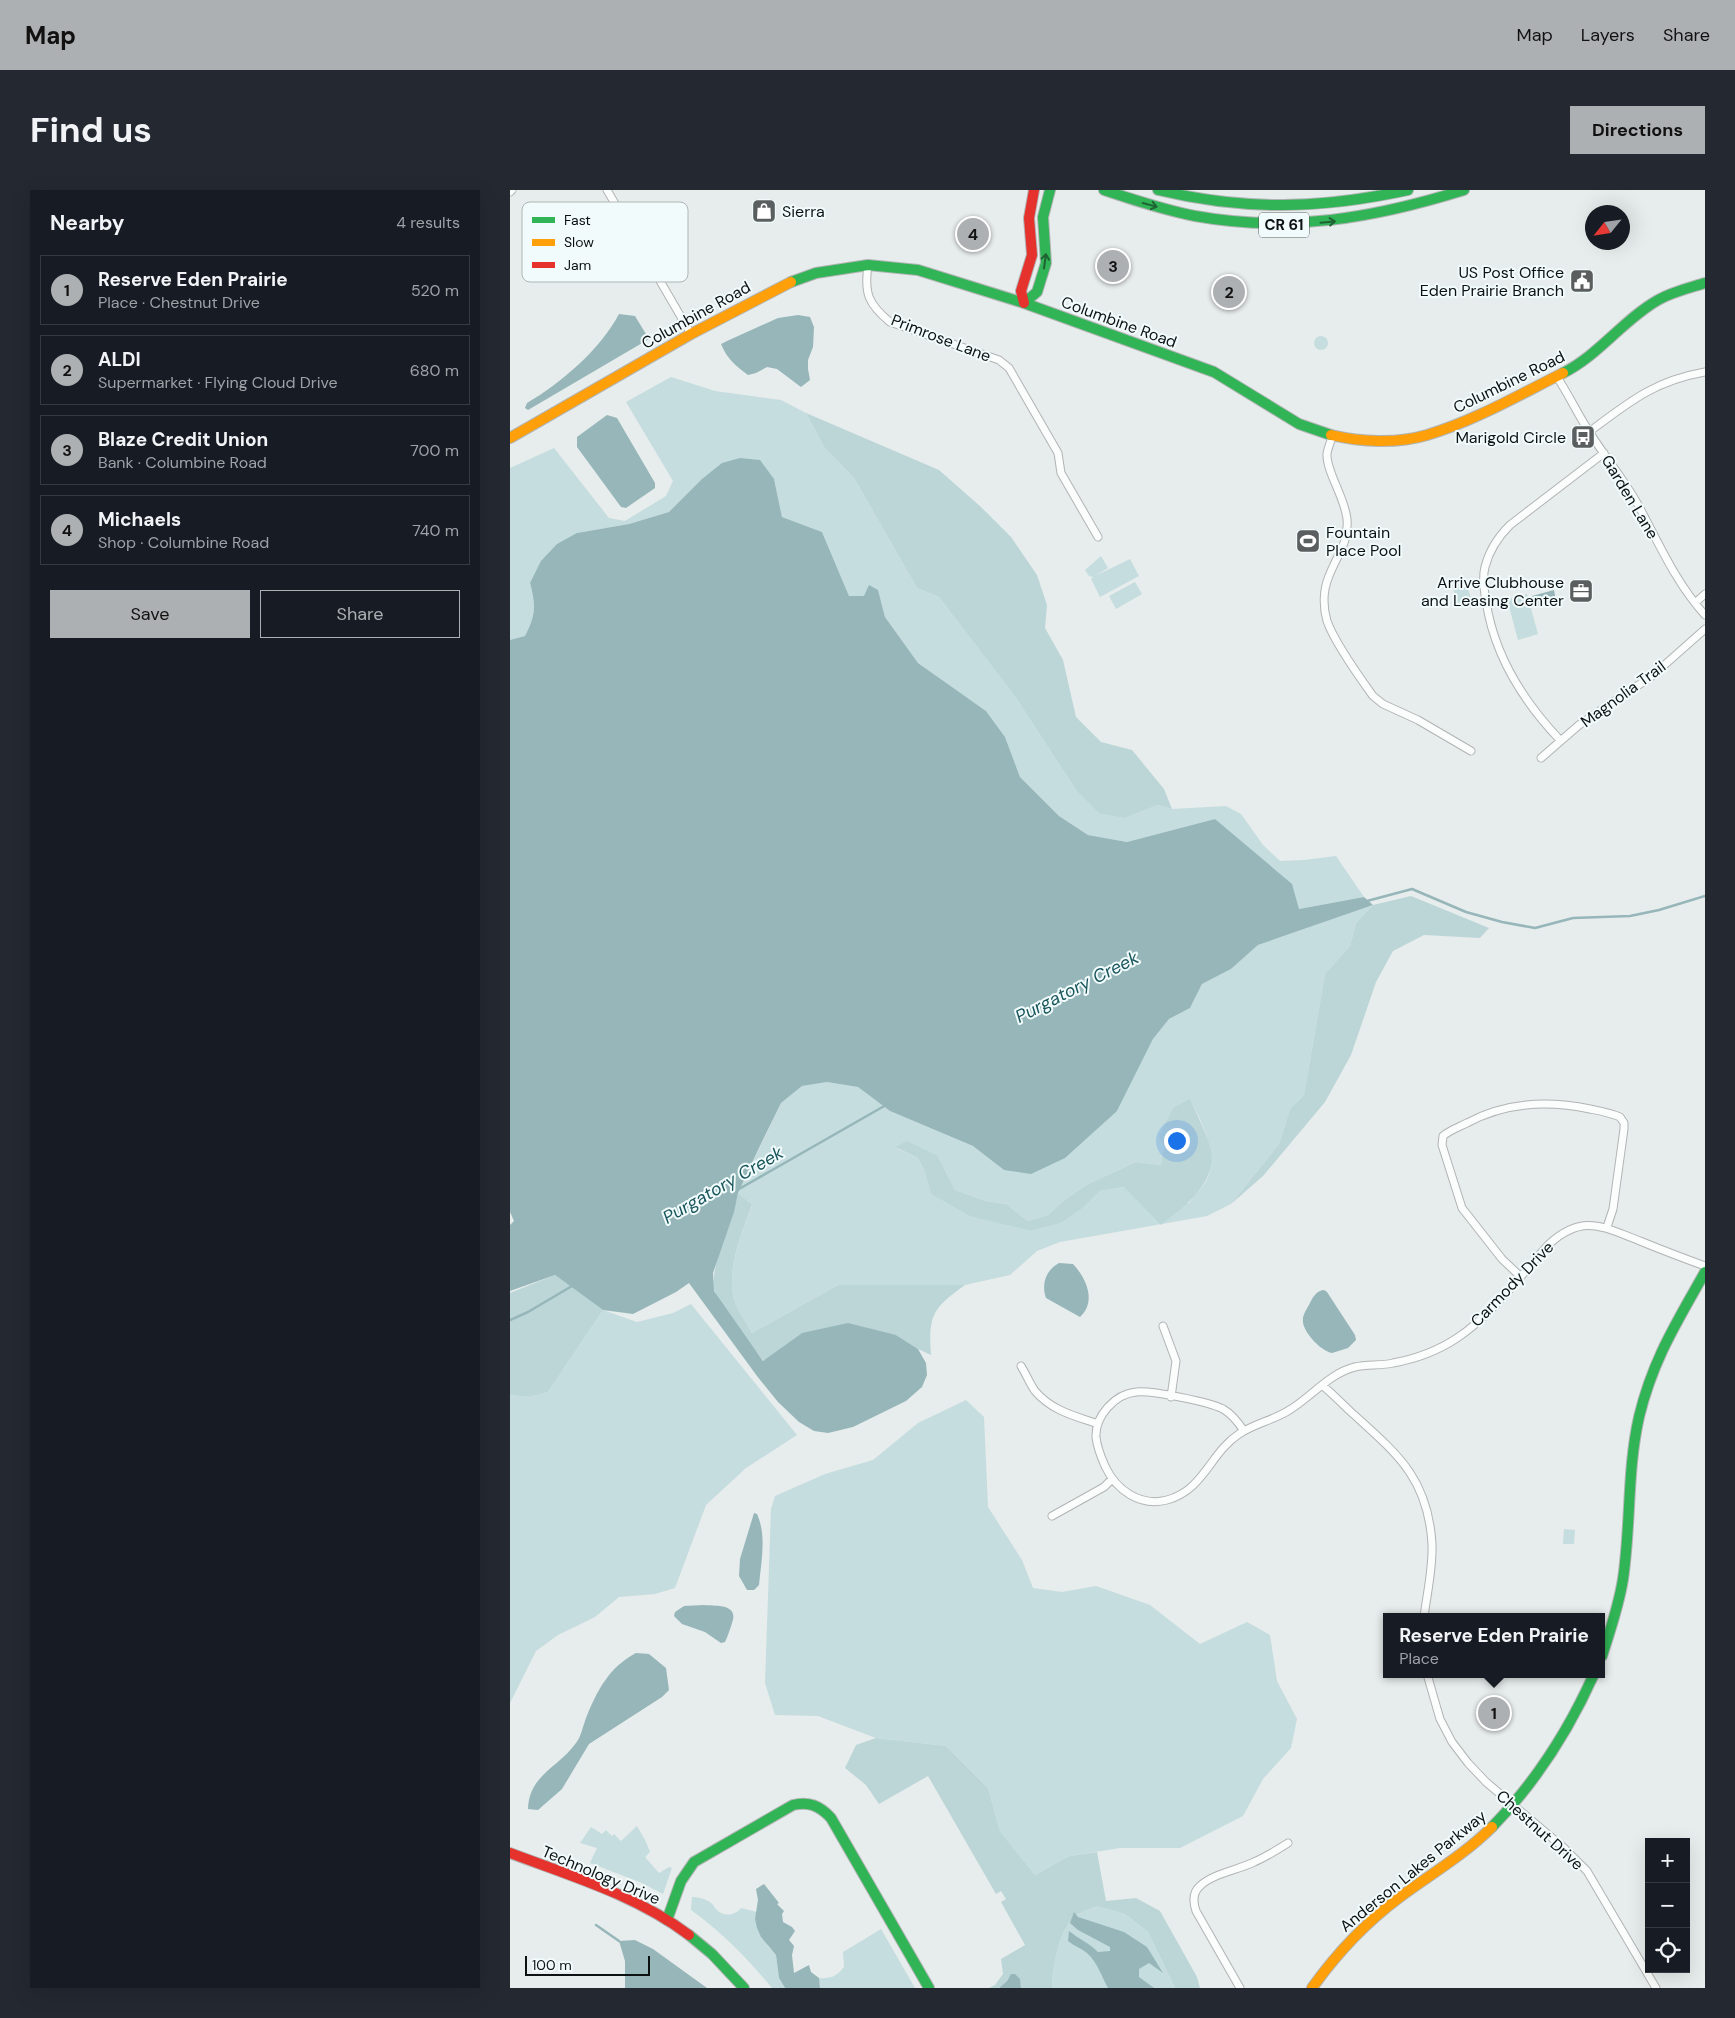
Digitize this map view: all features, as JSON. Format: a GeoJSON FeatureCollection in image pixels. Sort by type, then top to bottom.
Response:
{"type":"FeatureCollection","features":[{"type":"Feature","properties":{"kind":"street"},"geometry":{"type":"LineString","coordinates":[[607,190],[614,202]]}},
{"type":"Feature","properties":{"kind":"street"},"geometry":{"type":"LineString","coordinates":[[1034,190],[1029,218],[1032,255],[1021,290],[1024,303],[1037,292],[1046,263],[1044,217],[1050,190]]}},
{"type":"Feature","properties":{"kind":"street","name":"CR 61"},"geometry":{"type":"LineString","coordinates":[[1104,190],[1145,204],[1204,217],[1282,225],[1333,222],[1384,214],[1426,203],[1464,190]]}},
{"type":"Feature","properties":{"kind":"street","name":"CR 61"},"geometry":{"type":"LineString","coordinates":[[1158,190],[1230,204],[1280,207],[1322,206],[1408,190]]}},
{"type":"Feature","properties":{"kind":"street","name":"Columbine Road"},"geometry":{"type":"LineString","coordinates":[[510,438],[691,334],[792,280],[833,269],[868,265],[918,270],[1024,303],[1214,372],[1299,424],[1333,435],[1370,441],[1425,436],[1461,423],[1557,377],[1588,358],[1616,331],[1657,301],[1683,289],[1705,283]]}},
{"type":"Feature","properties":{"kind":"street","name":"Primrose Lane"},"geometry":{"type":"LineString","coordinates":[[868,265],[866,286],[871,302],[878,312],[890,322],[999,360],[1009,368],[1058,453],[1061,472],[1098,537]]}},
{"type":"Feature","properties":{"kind":"street"},"geometry":{"type":"LineString","coordinates":[[661,282],[691,334]]}},
{"type":"Feature","properties":{"kind":"street"},"geometry":{"type":"LineString","coordinates":[[1589,432],[1636,396],[1656,386],[1705,372]]}},
{"type":"Feature","properties":{"kind":"street","name":"Garden Lane"},"geometry":{"type":"LineString","coordinates":[[1557,377],[1589,432],[1637,502],[1668,561],[1705,615]]}},
{"type":"Feature","properties":{"kind":"street"},"geometry":{"type":"LineString","coordinates":[[1333,435],[1327,454],[1328,462],[1346,511],[1347,524],[1342,552],[1328,577],[1324,591],[1324,606],[1328,621],[1373,696],[1383,704],[1418,720],[1471,751]]}},
{"type":"Feature","properties":{"kind":"street"},"geometry":{"type":"LineString","coordinates":[[1560,740],[1536,713],[1520,691],[1504,659],[1488,617],[1483,582],[1485,567],[1499,537],[1510,525],[1604,453]]}},
{"type":"Feature","properties":{"kind":"street"},"geometry":{"type":"LineString","coordinates":[[1696,603],[1705,594]]}},
{"type":"Feature","properties":{"kind":"street","name":"Magnolia Trail"},"geometry":{"type":"LineString","coordinates":[[1541,758],[1579,725],[1652,676],[1705,629]]}},
{"type":"Feature","properties":{"kind":"street"},"geometry":{"type":"LineString","coordinates":[[1520,1276],[1502,1260],[1462,1208],[1442,1145],[1443,1136],[1447,1132],[1473,1119],[1502,1109],[1537,1103],[1567,1104],[1620,1117],[1624,1123],[1624,1129],[1613,1209],[1607,1227]]}},
{"type":"Feature","properties":{"kind":"street","name":"Carmody Drive"},"geometry":{"type":"LineString","coordinates":[[1244,1431],[1285,1413],[1340,1373],[1355,1367],[1392,1364],[1413,1358],[1456,1339],[1488,1312],[1559,1235],[1571,1229],[1584,1226],[1607,1227],[1705,1266]]}},
{"type":"Feature","properties":{"kind":"street"},"geometry":{"type":"LineString","coordinates":[[1605,1646],[1623,1580],[1631,1467],[1636,1431],[1645,1398],[1662,1351],[1676,1321],[1705,1272]]}},
{"type":"Feature","properties":{"kind":"street"},"geometry":{"type":"LineString","coordinates":[[1163,1326],[1176,1361],[1171,1397]]}},
{"type":"Feature","properties":{"kind":"street"},"geometry":{"type":"LineString","coordinates":[[1021,1366],[1034,1390],[1046,1401],[1058,1410],[1098,1424]]}},
{"type":"Feature","properties":{"kind":"street"},"geometry":{"type":"LineString","coordinates":[[1323,1386],[1385,1441],[1401,1458],[1414,1478],[1429,1522],[1432,1546],[1424,1613]]}},
{"type":"Feature","properties":{"kind":"street"},"geometry":{"type":"LineString","coordinates":[[1136,1392],[1171,1397],[1221,1408],[1238,1421],[1244,1431],[1228,1443],[1200,1480],[1179,1495],[1156,1502],[1144,1501],[1122,1490],[1112,1479],[1098,1448],[1096,1435],[1098,1424],[1112,1402],[1123,1395],[1136,1392]]}},
{"type":"Feature","properties":{"kind":"street"},"geometry":{"type":"LineString","coordinates":[[1052,1516],[1104,1487],[1112,1479]]}},
{"type":"Feature","properties":{"kind":"street","name":"Chestnut Drive"},"geometry":{"type":"LineString","coordinates":[[1428,1678],[1440,1719],[1452,1742],[1474,1769],[1587,1871],[1656,1988]]}},
{"type":"Feature","properties":{"kind":"street","name":"Anderson Lakes Parkway"},"geometry":{"type":"LineString","coordinates":[[1312,1988],[1333,1959],[1366,1924],[1387,1906],[1468,1849],[1514,1805],[1541,1772],[1563,1737],[1584,1700],[1592,1678]]}},
{"type":"Feature","properties":{"kind":"street"},"geometry":{"type":"LineString","coordinates":[[667,1920],[675,1905],[685,1872],[694,1862],[793,1805],[807,1802],[820,1807],[831,1818],[929,1988]]}},
{"type":"Feature","properties":{"kind":"street"},"geometry":{"type":"LineString","coordinates":[[1240,1988],[1196,1911],[1193,1902],[1194,1894],[1199,1886],[1206,1881],[1253,1863],[1288,1844]]}},
{"type":"Feature","properties":{"kind":"street","name":"Technology Drive"},"geometry":{"type":"LineString","coordinates":[[510,1853],[649,1909],[704,1946],[744,1988]]}},
{"type":"Feature","properties":{"kind":"shaded area"},"geometry":{"type":"Polygon","coordinates":[[[1318,336],[1324,336],[1328,343],[1324,350],[1318,350],[1314,346],[1314,340],[1318,336]]]}},
{"type":"Feature","properties":{"kind":"shaded area"},"geometry":{"type":"Polygon","coordinates":[[[671,377],[715,391],[781,400],[806,413],[824,447],[854,478],[917,588],[939,597],[1016,698],[1076,790],[1125,818],[1158,805],[1172,809],[1226,806],[1241,814],[1263,845],[1280,861],[1336,856],[1364,897],[1299,909],[1215,819],[1127,842],[1088,835],[1059,816],[1020,777],[1005,737],[986,711],[918,663],[885,617],[878,590],[864,596],[849,596],[822,532],[782,517],[774,479],[685,497],[669,512],[629,524],[577,533],[530,583],[534,604],[531,622],[525,636],[510,640],[510,468],[554,448],[609,518],[625,521],[666,496],[673,481],[626,402],[671,377]]]}},
{"type":"Feature","properties":{"kind":"shaded area"},"geometry":{"type":"Polygon","coordinates":[[[806,413],[939,470],[981,507],[1011,537],[1037,575],[1047,605],[1045,628],[1063,660],[1076,717],[1101,742],[1132,750],[1164,789],[1172,809],[1158,805],[1125,818],[1099,813],[1076,790],[1016,698],[939,597],[917,588],[854,478],[824,447],[806,413]]]}},
{"type":"Feature","properties":{"kind":"shaded area"},"geometry":{"type":"Polygon","coordinates":[[[1101,556],[1108,568],[1095,576],[1130,559],[1139,576],[1100,597],[1091,579],[1093,577],[1089,576],[1085,570],[1101,556]]]}},
{"type":"Feature","properties":{"kind":"shaded area"},"geometry":{"type":"Polygon","coordinates":[[[1466,581],[1471,599],[1457,603],[1452,585],[1466,581]]]}},
{"type":"Feature","properties":{"kind":"shaded area"},"geometry":{"type":"Polygon","coordinates":[[[1135,582],[1142,594],[1116,609],[1109,596],[1135,582]]]}},
{"type":"Feature","properties":{"kind":"shaded area"},"geometry":{"type":"Polygon","coordinates":[[[1527,594],[1538,634],[1518,640],[1507,599],[1527,594]]]}},
{"type":"Feature","properties":{"kind":"shaded area"},"geometry":{"type":"Polygon","coordinates":[[[1411,896],[1489,928],[1480,938],[1424,935],[1393,951],[1376,982],[1351,1055],[1325,1102],[1263,1176],[1231,1204],[1279,1144],[1290,1109],[1304,1095],[1325,974],[1350,946],[1356,923],[1373,905],[1411,896]]]}},
{"type":"Feature","properties":{"kind":"shaded area"},"geometry":{"type":"Polygon","coordinates":[[[1373,905],[1356,923],[1350,946],[1325,974],[1304,1095],[1290,1109],[1279,1144],[1231,1204],[1207,1216],[1060,1242],[1037,1251],[1010,1275],[965,1285],[838,1285],[752,1333],[738,1310],[733,1295],[732,1272],[734,1261],[752,1206],[738,1193],[781,1103],[802,1086],[827,1082],[858,1087],[890,1111],[973,1146],[1004,1170],[1117,1111],[1153,1039],[1169,1019],[1190,1008],[1202,984],[1231,969],[1258,945],[1373,905]],[[1190,1100],[1164,1147],[1161,1165],[1136,1162],[1088,1184],[1063,1201],[1048,1215],[1028,1221],[1006,1204],[986,1201],[955,1190],[938,1156],[896,1148],[918,1158],[924,1170],[931,1194],[1031,1231],[1061,1223],[1083,1208],[1100,1191],[1124,1187],[1189,1203],[1206,1181],[1210,1172],[1211,1162],[1204,1129],[1190,1100]]]}},
{"type":"Feature","properties":{"kind":"shaded area"},"geometry":{"type":"Polygon","coordinates":[[[1190,1099],[1209,1145],[1212,1157],[1210,1168],[1207,1179],[1201,1188],[1187,1204],[1161,1225],[1124,1187],[1100,1191],[1083,1208],[1061,1223],[1031,1231],[970,1216],[931,1194],[924,1170],[918,1158],[895,1147],[907,1141],[938,1156],[955,1190],[986,1201],[1006,1204],[1028,1221],[1048,1215],[1063,1201],[1088,1184],[1136,1162],[1161,1165],[1164,1147],[1159,1136],[1173,1108],[1190,1099]]]}},
{"type":"Feature","properties":{"kind":"shaded area"},"geometry":{"type":"Polygon","coordinates":[[[738,1193],[752,1205],[734,1260],[732,1272],[733,1295],[738,1309],[752,1333],[838,1285],[965,1285],[946,1300],[935,1314],[931,1330],[931,1355],[896,1335],[802,1333],[764,1361],[728,1313],[714,1289],[715,1268],[738,1193]]]}},
{"type":"Feature","properties":{"kind":"shaded area"},"geometry":{"type":"Polygon","coordinates":[[[555,1275],[603,1310],[548,1392],[529,1397],[510,1395],[510,1293],[555,1275]]]}},
{"type":"Feature","properties":{"kind":"shaded area"},"geometry":{"type":"Polygon","coordinates":[[[691,1304],[797,1435],[746,1468],[706,1505],[675,1588],[655,1594],[619,1597],[595,1617],[558,1635],[536,1651],[510,1703],[510,1395],[529,1397],[548,1392],[603,1310],[637,1322],[673,1313],[691,1304]]]}},
{"type":"Feature","properties":{"kind":"shaded area"},"geometry":{"type":"Polygon","coordinates":[[[966,1400],[984,1417],[988,1507],[1022,1560],[1033,1588],[1062,1592],[1096,1586],[1150,1605],[1200,1644],[1247,1622],[1270,1635],[1277,1681],[1297,1719],[1291,1748],[1263,1779],[1243,1816],[1180,1848],[1120,1848],[1069,1856],[1035,1875],[1000,1831],[988,1788],[946,1746],[876,1738],[818,1716],[775,1715],[765,1683],[771,1509],[775,1496],[825,1474],[873,1460],[918,1423],[966,1400]]]}},
{"type":"Feature","properties":{"kind":"shaded area"},"geometry":{"type":"Polygon","coordinates":[[[1564,1529],[1575,1530],[1574,1544],[1563,1544],[1564,1529]]]}},
{"type":"Feature","properties":{"kind":"shaded area"},"geometry":{"type":"Polygon","coordinates":[[[876,1738],[946,1746],[988,1788],[1000,1831],[1035,1875],[1069,1856],[1097,1852],[1106,1901],[1136,1898],[1160,1911],[1197,1977],[1200,1988],[1175,1988],[1148,1932],[1125,1914],[1097,1906],[1075,1916],[1069,1922],[1055,1960],[1052,1988],[1021,1988],[1021,1985],[1009,1977],[999,1988],[989,1988],[995,1985],[1003,1974],[1001,1959],[1025,1945],[1001,1902],[1006,1899],[1001,1891],[996,1894],[928,1776],[879,1804],[866,1785],[845,1768],[856,1745],[876,1738]]]}},
{"type":"Feature","properties":{"kind":"shaded area"},"geometry":{"type":"Polygon","coordinates":[[[637,1826],[650,1852],[645,1857],[659,1873],[669,1867],[672,1868],[663,1894],[642,1883],[590,1863],[597,1848],[580,1843],[591,1827],[602,1834],[606,1830],[612,1836],[614,1834],[621,1841],[637,1826]]]}},
{"type":"Feature","properties":{"kind":"shaded area"},"geometry":{"type":"Polygon","coordinates":[[[692,1897],[707,1900],[719,1912],[725,1914],[736,1913],[741,1908],[757,1912],[755,1919],[767,1945],[776,1955],[779,1978],[785,1988],[772,1988],[734,1946],[691,1910],[692,1897]]]}},
{"type":"Feature","properties":{"kind":"shaded area"},"geometry":{"type":"Polygon","coordinates":[[[1097,1906],[1125,1914],[1148,1932],[1175,1988],[1052,1988],[1055,1960],[1069,1922],[1075,1916],[1097,1906]]]}},
{"type":"Feature","properties":{"kind":"shaded area"},"geometry":{"type":"Polygon","coordinates":[[[881,1929],[915,1988],[820,1988],[819,1978],[833,1976],[844,1967],[843,1952],[881,1929]]]}},
{"type":"Feature","properties":{"kind":"water"},"geometry":{"type":"Polygon","coordinates":[[[619,314],[635,316],[649,339],[528,410],[525,408],[527,403],[566,376],[591,353],[619,314]]]}},
{"type":"Feature","properties":{"kind":"water"},"geometry":{"type":"Polygon","coordinates":[[[798,315],[810,317],[814,327],[813,347],[808,360],[810,380],[801,387],[777,369],[767,367],[748,375],[732,362],[721,344],[778,318],[798,315]]]}},
{"type":"Feature","properties":{"kind":"water"},"geometry":{"type":"Polygon","coordinates":[[[607,415],[617,418],[655,483],[655,488],[626,508],[621,507],[577,447],[577,437],[607,415]]]}},
{"type":"Feature","properties":{"kind":"water"},"geometry":{"type":"Polygon","coordinates":[[[740,458],[760,460],[774,479],[782,517],[822,532],[849,596],[864,596],[869,585],[878,590],[885,617],[918,663],[986,711],[1005,737],[1020,777],[1059,816],[1088,835],[1127,842],[1215,819],[1292,884],[1299,909],[1364,897],[1373,905],[1258,945],[1231,969],[1202,984],[1190,1008],[1169,1019],[1153,1039],[1117,1111],[1065,1158],[1031,1174],[1004,1170],[973,1146],[890,1111],[858,1087],[827,1082],[802,1086],[781,1103],[738,1193],[734,1212],[713,1273],[714,1291],[763,1361],[802,1333],[848,1323],[896,1335],[918,1349],[926,1363],[927,1375],[922,1387],[906,1401],[853,1427],[828,1433],[814,1431],[799,1422],[778,1402],[689,1283],[676,1292],[633,1314],[603,1310],[555,1275],[510,1291],[510,1225],[514,1221],[510,1212],[510,640],[525,636],[534,610],[530,583],[541,561],[557,544],[577,533],[629,524],[669,512],[702,479],[722,463],[740,458]]]}},
{"type":"Feature","properties":{"kind":"water"},"geometry":{"type":"Polygon","coordinates":[[[1554,590],[1556,601],[1535,607],[1532,596],[1554,590]]]}},
{"type":"Feature","properties":{"kind":"water"},"geometry":{"type":"Polygon","coordinates":[[[1059,1263],[1073,1264],[1082,1276],[1088,1290],[1088,1304],[1080,1317],[1046,1298],[1044,1283],[1051,1269],[1059,1263]]]}},
{"type":"Feature","properties":{"kind":"water"},"geometry":{"type":"Polygon","coordinates":[[[1324,1290],[1355,1335],[1356,1340],[1348,1348],[1332,1353],[1323,1349],[1314,1341],[1306,1331],[1303,1322],[1304,1314],[1314,1297],[1317,1293],[1324,1290]]]}},
{"type":"Feature","properties":{"kind":"water"},"geometry":{"type":"Polygon","coordinates":[[[754,1513],[757,1514],[762,1531],[762,1558],[759,1585],[754,1590],[747,1590],[739,1576],[740,1559],[754,1513]]]}},
{"type":"Feature","properties":{"kind":"water"},"geometry":{"type":"Polygon","coordinates":[[[684,1606],[725,1607],[732,1612],[732,1623],[725,1642],[721,1643],[705,1632],[682,1624],[674,1616],[675,1612],[684,1606]]]}},
{"type":"Feature","properties":{"kind":"water"},"geometry":{"type":"Polygon","coordinates":[[[636,1653],[649,1654],[666,1668],[669,1690],[662,1697],[589,1744],[562,1789],[538,1810],[528,1809],[533,1788],[578,1741],[590,1708],[605,1681],[618,1665],[636,1653]]]}},
{"type":"Feature","properties":{"kind":"water"},"geometry":{"type":"Polygon","coordinates":[[[764,1884],[784,1911],[782,1914],[783,1922],[795,1931],[789,1940],[794,1946],[792,1955],[794,1973],[809,1965],[811,1972],[819,1978],[820,1988],[785,1988],[779,1978],[776,1955],[761,1937],[755,1919],[758,1900],[756,1889],[764,1884]]]}},
{"type":"Feature","properties":{"kind":"water"},"geometry":{"type":"Polygon","coordinates":[[[1074,1912],[1078,1917],[1124,1932],[1147,1947],[1163,1973],[1149,1963],[1139,1969],[1139,1977],[1154,1988],[1108,1988],[1091,1957],[1068,1941],[1069,1931],[1098,1952],[1110,1951],[1110,1947],[1078,1930],[1070,1923],[1074,1912]]]}},
{"type":"Feature","properties":{"kind":"water"},"geometry":{"type":"Polygon","coordinates":[[[635,1940],[653,1949],[707,1988],[625,1988],[625,1961],[619,1941],[635,1940]]]}},
{"type":"Feature","properties":{"kind":"water"},"geometry":{"type":"Polygon","coordinates":[[[1011,1974],[1015,1974],[1020,1979],[1021,1988],[999,1988],[1007,1981],[1011,1974]]]}},
{"type":"Feature","properties":{"kind":"waterway","name":"Purgatory Creek"},"geometry":{"type":"LineString","coordinates":[[1367,901],[1412,889],[1466,912],[1502,922],[1535,928],[1573,918],[1630,916],[1659,910],[1705,896]]}},
{"type":"Feature","properties":{"kind":"waterway","name":"Purgatory Creek"},"geometry":{"type":"LineString","coordinates":[[739,1189],[886,1105]]}},
{"type":"Feature","properties":{"kind":"waterway","name":"Purgatory Creek"},"geometry":{"type":"LineString","coordinates":[[510,1320],[528,1312],[572,1286]]}},
{"type":"Feature","properties":{"kind":"waterway"},"geometry":{"type":"LineString","coordinates":[[596,1925],[619,1941]]}},
{"type":"Feature","properties":{"kind":"traffic: fast"},"geometry":{"type":"LineString","coordinates":[[1024,303],[1037,292],[1046,263],[1043,217],[1050,190]]}},
{"type":"Feature","properties":{"kind":"traffic: fast"},"geometry":{"type":"LineString","coordinates":[[1104,190],[1160,208],[1195,216],[1264,223],[1298,223],[1364,215],[1464,190]]}},
{"type":"Feature","properties":{"kind":"traffic: fast"},"geometry":{"type":"LineString","coordinates":[[1158,190],[1222,202],[1283,205],[1344,201],[1408,190]]}},
{"type":"Feature","properties":{"kind":"traffic: fast"},"geometry":{"type":"LineString","coordinates":[[791,282],[816,273],[868,265],[918,270],[1024,303],[1214,372],[1299,424],[1331,435]]}},
{"type":"Feature","properties":{"kind":"traffic: fast"},"geometry":{"type":"LineString","coordinates":[[1563,373],[1588,357],[1645,308],[1675,292],[1705,283]]}},
{"type":"Feature","properties":{"kind":"traffic: fast"},"geometry":{"type":"LineString","coordinates":[[1605,1646],[1617,1608],[1623,1579],[1631,1477],[1639,1417],[1651,1377],[1659,1359],[1705,1272]]}},
{"type":"Feature","properties":{"kind":"traffic: fast"},"geometry":{"type":"LineString","coordinates":[[1492,1827],[1523,1792],[1550,1755],[1592,1678]]}},
{"type":"Feature","properties":{"kind":"traffic: fast"},"geometry":{"type":"LineString","coordinates":[[667,1920],[681,1881],[694,1862],[793,1805],[814,1805],[831,1818],[929,1988]]}},
{"type":"Feature","properties":{"kind":"traffic: fast"},"geometry":{"type":"LineString","coordinates":[[689,1935],[712,1954],[744,1988]]}},
{"type":"Feature","properties":{"kind":"traffic: slow"},"geometry":{"type":"LineString","coordinates":[[510,438],[691,334],[791,282]]}},
{"type":"Feature","properties":{"kind":"traffic: slow"},"geometry":{"type":"LineString","coordinates":[[1331,435],[1379,441],[1404,440],[1427,435],[1479,415],[1563,373]]}},
{"type":"Feature","properties":{"kind":"traffic: slow"},"geometry":{"type":"LineString","coordinates":[[1312,1988],[1331,1963],[1375,1917],[1459,1855],[1492,1827]]}},
{"type":"Feature","properties":{"kind":"traffic: jam"},"geometry":{"type":"LineString","coordinates":[[1024,303],[1021,291],[1032,255],[1029,218],[1034,190]]}},
{"type":"Feature","properties":{"kind":"traffic: jam"},"geometry":{"type":"LineString","coordinates":[[510,1853],[625,1898],[669,1921],[689,1935]]}},
{"type":"Feature","properties":{"kind":"place","name":"Sierra"},"geometry":{"type":"Point","coordinates":[764,211]}},
{"type":"Feature","properties":{"kind":"place","name":"Michaels"},"geometry":{"type":"Point","coordinates":[973,234]}},
{"type":"Feature","properties":{"kind":"place","name":"Blaze Credit Union"},"geometry":{"type":"Point","coordinates":[1113,266]}},
{"type":"Feature","properties":{"kind":"place","name":"US Post Office Eden Prairie Branch"},"geometry":{"type":"Point","coordinates":[1582,281]}},
{"type":"Feature","properties":{"kind":"place","name":"ALDI"},"geometry":{"type":"Point","coordinates":[1229,292]}},
{"type":"Feature","properties":{"kind":"place","name":"Marigold Circle"},"geometry":{"type":"Point","coordinates":[1583,437]}},
{"type":"Feature","properties":{"kind":"place","name":"Fountain Place Pool"},"geometry":{"type":"Point","coordinates":[1308,541]}},
{"type":"Feature","properties":{"kind":"place","name":"Arrive Clubhouse and Leasing Center"},"geometry":{"type":"Point","coordinates":[1581,591]}},
{"type":"Feature","properties":{"kind":"place","name":"Reserve Eden Prairie"},"geometry":{"type":"Point","coordinates":[1494,1713]}}]}
